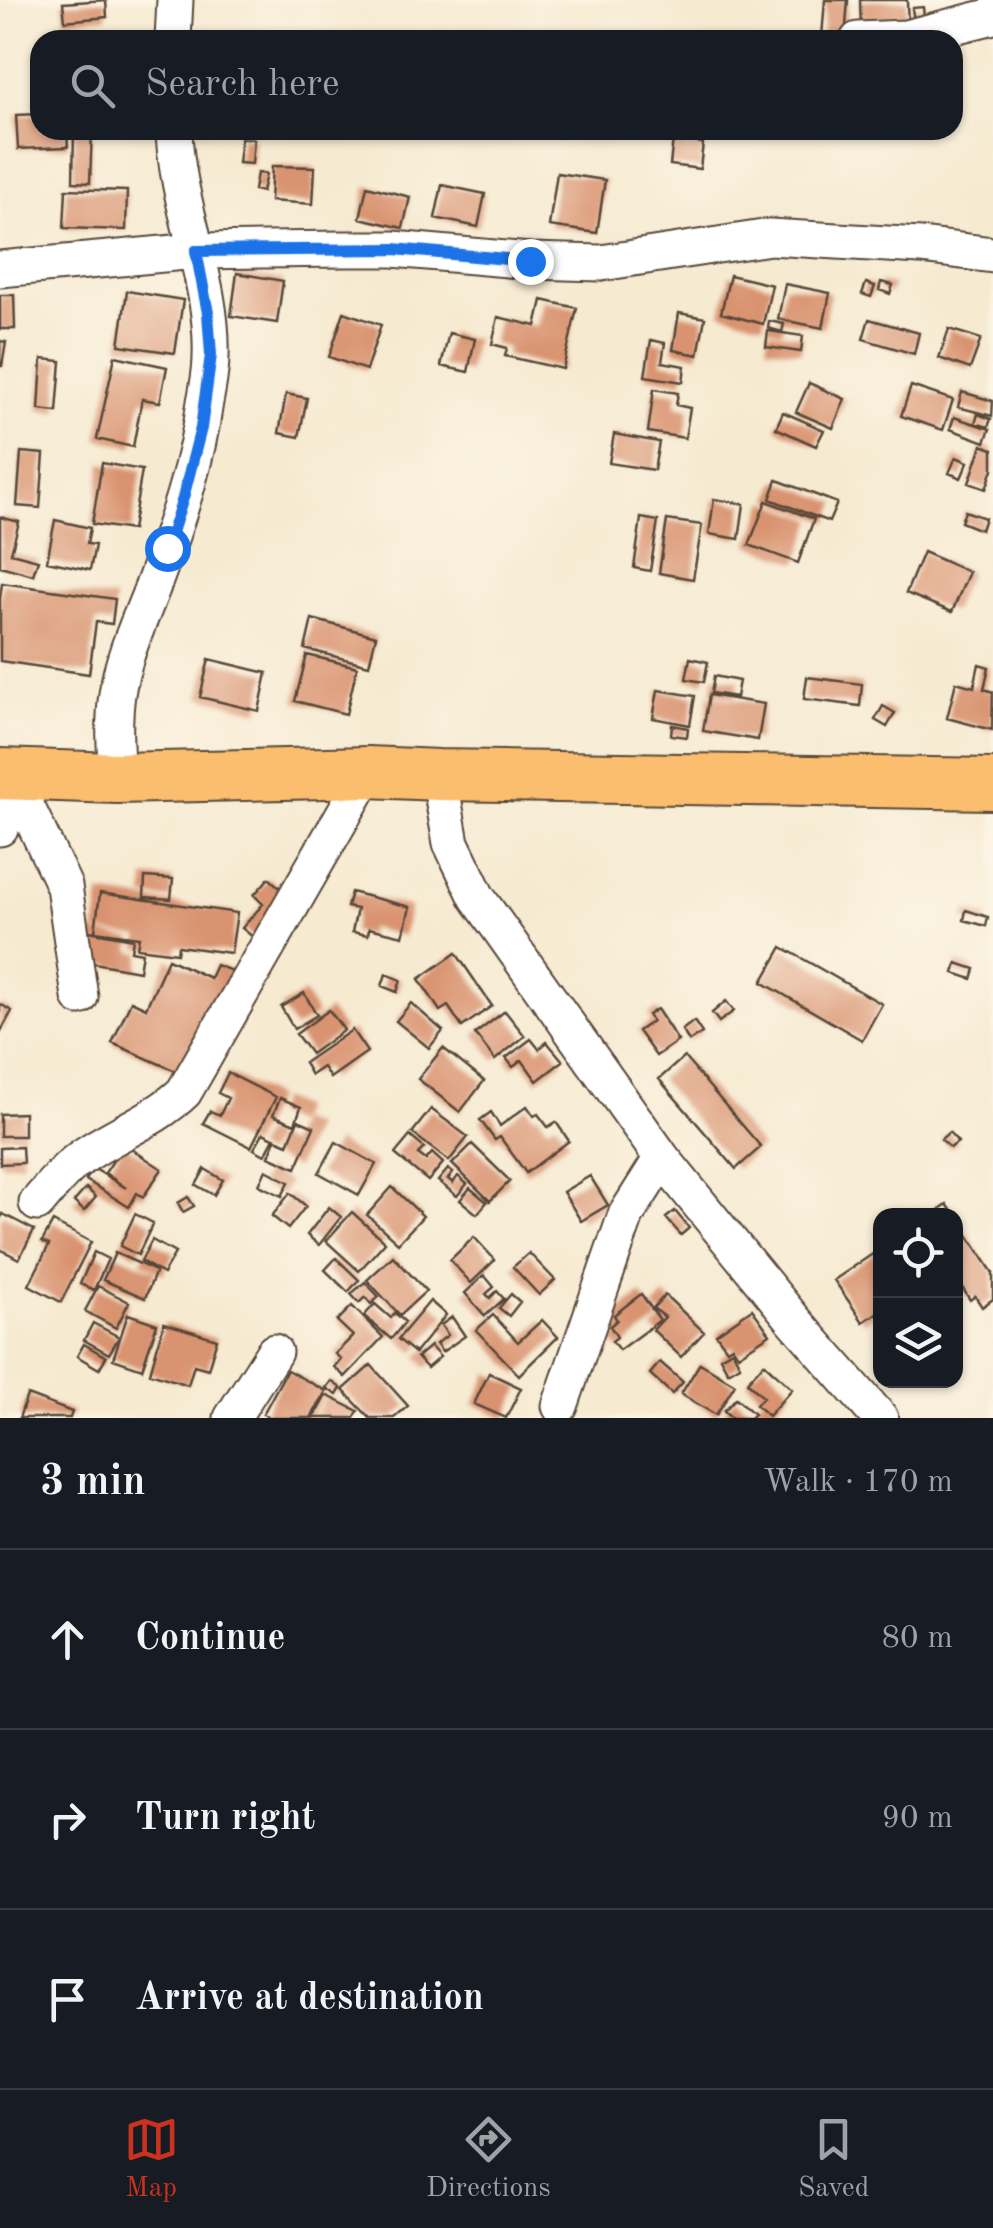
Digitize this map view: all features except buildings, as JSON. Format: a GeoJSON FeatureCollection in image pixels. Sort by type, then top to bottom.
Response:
{"type":"FeatureCollection","features":[{"type":"Feature","properties":{"kind":"highway"},"geometry":{"type":"LineString","coordinates":[[13,781],[368,772],[993,784]]}},
{"type":"Feature","properties":{"kind":"street"},"geometry":{"type":"LineString","coordinates":[[174,30],[176,0]]}},
{"type":"Feature","properties":{"kind":"street"},"geometry":{"type":"LineString","coordinates":[[938,30],[993,16]]}},
{"type":"Feature","properties":{"kind":"street"},"geometry":{"type":"LineString","coordinates":[[117,778],[114,738],[120,678],[183,498],[206,401],[211,355],[208,313],[181,191],[175,140]]}},
{"type":"Feature","properties":{"kind":"street"},"geometry":{"type":"LineString","coordinates":[[0,268],[196,251],[394,249],[601,263],[770,237],[921,246],[993,255]]}},
{"type":"Feature","properties":{"kind":"street"},"geometry":{"type":"LineString","coordinates":[[37,1203],[82,1156],[158,1112],[184,1092],[368,772]]}},
{"type":"Feature","properties":{"kind":"street"},"geometry":{"type":"LineString","coordinates":[[439,775],[451,843],[477,897],[662,1158],[793,1320],[880,1418]]}},
{"type":"Feature","properties":{"kind":"street"},"geometry":{"type":"LineString","coordinates":[[0,828],[13,781]]}},
{"type":"Feature","properties":{"kind":"street"},"geometry":{"type":"LineString","coordinates":[[13,781],[64,886],[80,997]]}},
{"type":"Feature","properties":{"kind":"street"},"geometry":{"type":"LineString","coordinates":[[560,1406],[626,1214],[662,1158]]}},
{"type":"Feature","properties":{"kind":"street"},"geometry":{"type":"LineString","coordinates":[[232,1418],[274,1352]]}},
{"type":"Feature","properties":{"kind":"route"},"geometry":{"type":"LineString","coordinates":[[167,548],[201,428],[211,355],[208,313],[196,251],[394,249],[530,261]]}}]}
